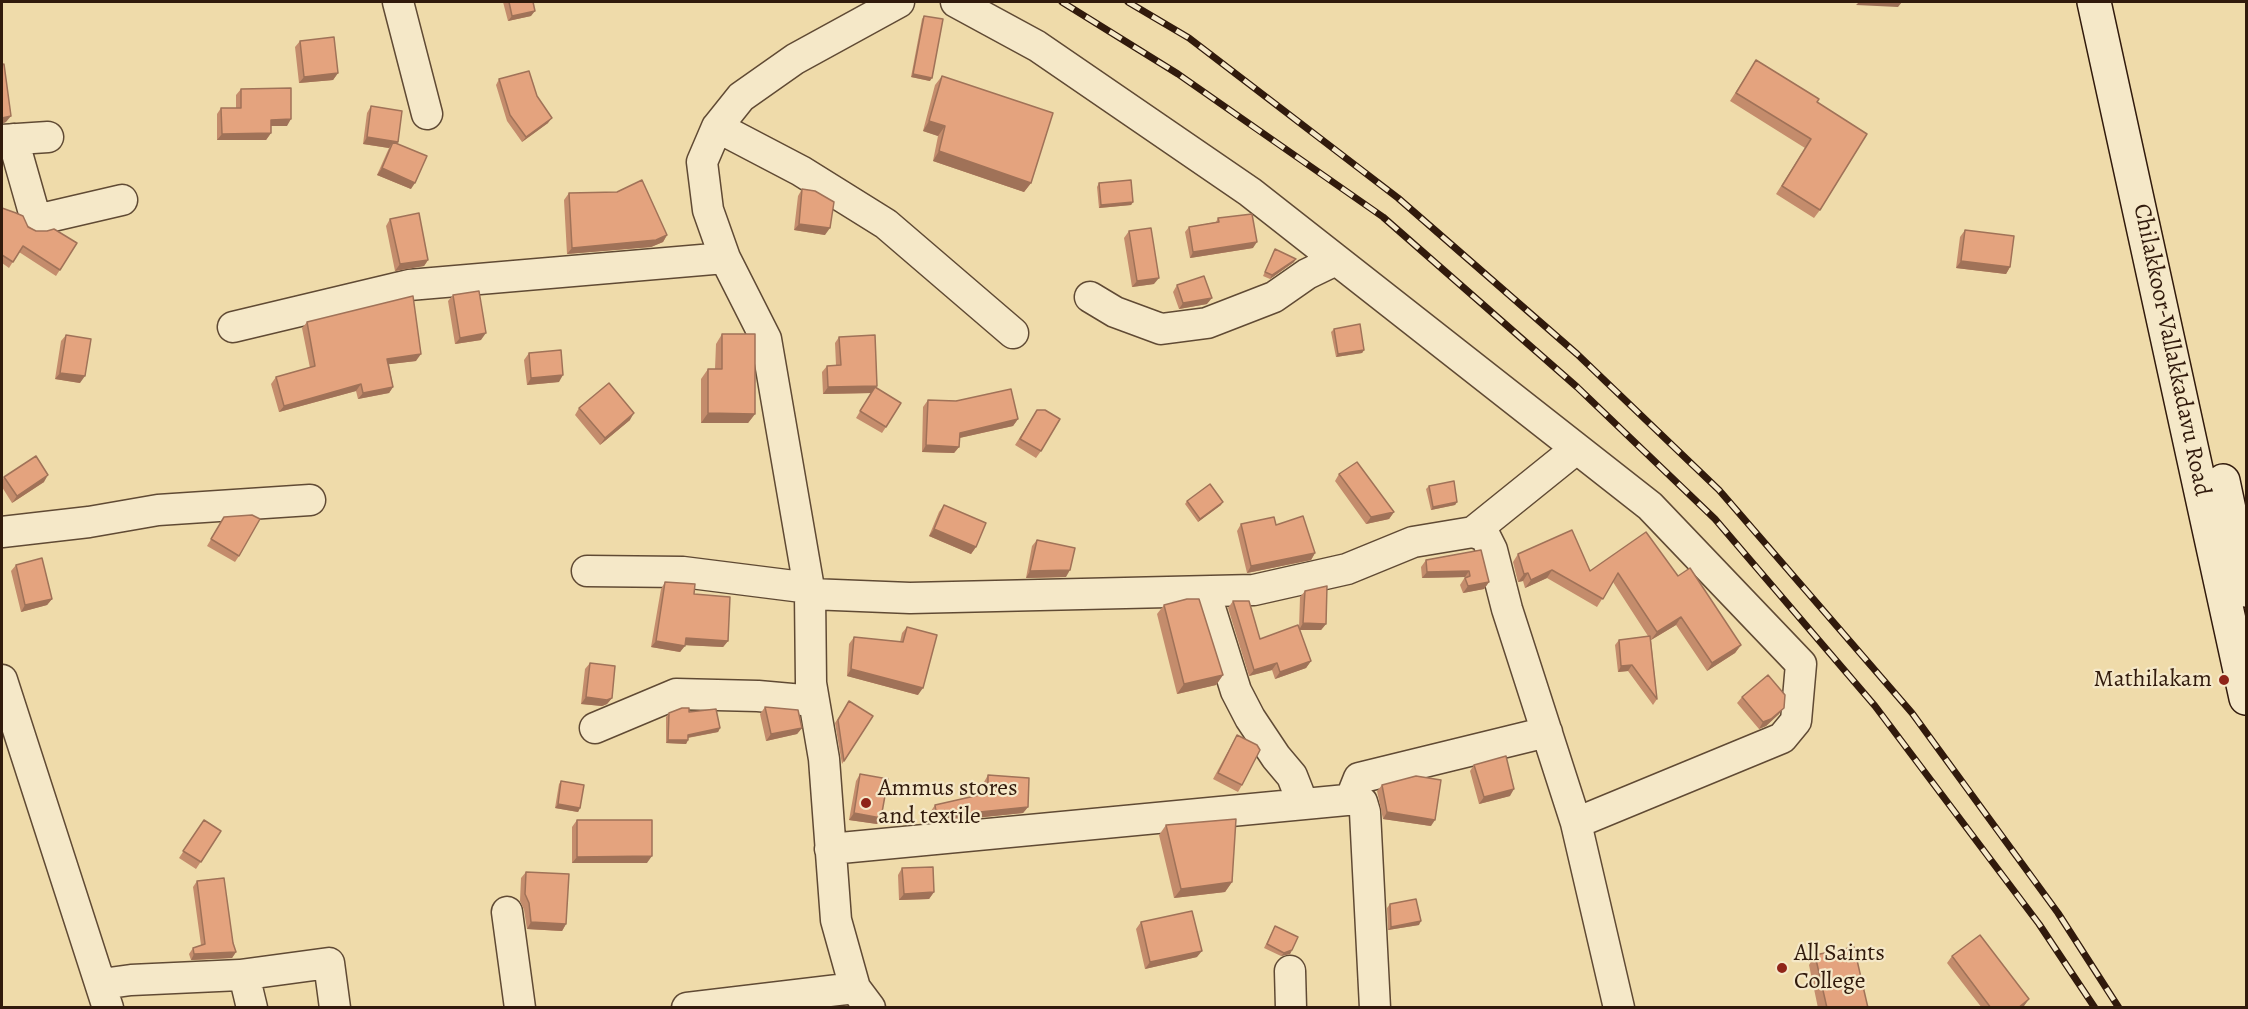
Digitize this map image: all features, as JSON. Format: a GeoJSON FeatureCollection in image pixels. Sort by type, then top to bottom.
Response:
{"type":"FeatureCollection","features":[{"type":"Feature","properties":{"kind":"main road","name":"Chilakkoor-Vallakkadavu Road"},"geometry":{"type":"LineString","coordinates":[[2094,2],[2247,698]]}},
{"type":"Feature","properties":{"kind":"main road"},"geometry":{"type":"LineString","coordinates":[[2118,2],[2247,590]]}},
{"type":"Feature","properties":{"kind":"street"},"geometry":{"type":"LineString","coordinates":[[398,2],[427,114]]}},
{"type":"Feature","properties":{"kind":"street"},"geometry":{"type":"LineString","coordinates":[[687,1008],[862,998],[836,920],[824,759],[811,683],[810,591],[766,339],[725,258],[708,210],[702,162],[717,127],[741,98],[795,60],[899,2]]}},
{"type":"Feature","properties":{"kind":"street"},"geometry":{"type":"LineString","coordinates":[[956,2],[1037,46],[1250,192],[1650,506],[1801,664],[1796,721],[1782,738],[1576,823]]}},
{"type":"Feature","properties":{"kind":"street"},"geometry":{"type":"LineString","coordinates":[[717,127],[801,171],[886,224],[1013,333]]}},
{"type":"Feature","properties":{"kind":"street"},"geometry":{"type":"LineString","coordinates":[[48,137],[7,140],[36,220],[122,200]]}},
{"type":"Feature","properties":{"kind":"street"},"geometry":{"type":"LineString","coordinates":[[232,327],[409,285],[725,258]]}},
{"type":"Feature","properties":{"kind":"street"},"geometry":{"type":"LineString","coordinates":[[1090,297],[1115,312],[1161,330],[1207,322],[1275,297],[1307,274],[1336,260]]}},
{"type":"Feature","properties":{"kind":"street"},"geometry":{"type":"LineString","coordinates":[[1473,532],[1576,449]]}},
{"type":"Feature","properties":{"kind":"street"},"geometry":{"type":"LineString","coordinates":[[2,532],[89,522],[158,510],[310,500]]}},
{"type":"Feature","properties":{"kind":"street"},"geometry":{"type":"LineString","coordinates":[[587,572],[683,572],[810,591],[910,598],[1205,592],[1254,590],[1347,568],[1413,542],[1473,532],[1485,536],[1492,550],[1507,609],[1576,823],[1618,1008]]}},
{"type":"Feature","properties":{"kind":"street"},"geometry":{"type":"LineString","coordinates":[[1205,592],[1236,691],[1276,757],[1292,776],[1303,804]]}},
{"type":"Feature","properties":{"kind":"street"},"geometry":{"type":"LineString","coordinates":[[2,680],[105,996],[131,980],[240,975],[329,963],[335,1008]]}},
{"type":"Feature","properties":{"kind":"street"},"geometry":{"type":"LineString","coordinates":[[595,728],[676,694],[758,696],[814,702]]}},
{"type":"Feature","properties":{"kind":"street"},"geometry":{"type":"LineString","coordinates":[[1351,798],[1359,778],[1547,732]]}},
{"type":"Feature","properties":{"kind":"street"},"geometry":{"type":"LineString","coordinates":[[830,849],[1351,798],[1362,802],[1365,812],[1375,1008]]}},
{"type":"Feature","properties":{"kind":"street"},"geometry":{"type":"LineString","coordinates":[[507,912],[520,1008]]}},
{"type":"Feature","properties":{"kind":"street"},"geometry":{"type":"LineString","coordinates":[[1290,971],[1291,1008]]}},
{"type":"Feature","properties":{"kind":"street"},"geometry":{"type":"LineString","coordinates":[[240,975],[246,983],[252,1008]]}},
{"type":"Feature","properties":{"kind":"building"},"geometry":{"type":"Polygon","coordinates":[[[509,2],[533,2],[535,11],[512,16],[509,2]]]}},
{"type":"Feature","properties":{"kind":"building"},"geometry":{"type":"Polygon","coordinates":[[[924,16],[943,19],[932,78],[913,74],[924,16]]]}},
{"type":"Feature","properties":{"kind":"building"},"geometry":{"type":"Polygon","coordinates":[[[334,37],[338,73],[304,77],[300,41],[334,37]]]}},
{"type":"Feature","properties":{"kind":"building"},"geometry":{"type":"Polygon","coordinates":[[[1756,60],[1819,99],[1817,102],[1867,134],[1820,210],[1782,186],[1811,139],[1736,93],[1756,60]]]}},
{"type":"Feature","properties":{"kind":"building"},"geometry":{"type":"Polygon","coordinates":[[[4,64],[11,116],[2,118],[2,65],[4,64]]]}},
{"type":"Feature","properties":{"kind":"building"},"geometry":{"type":"Polygon","coordinates":[[[529,71],[537,96],[552,118],[526,137],[510,115],[499,79],[529,71]]]}},
{"type":"Feature","properties":{"kind":"building"},"geometry":{"type":"Polygon","coordinates":[[[942,76],[1053,113],[1031,183],[939,151],[945,126],[929,121],[942,76]]]}},
{"type":"Feature","properties":{"kind":"building"},"geometry":{"type":"Polygon","coordinates":[[[291,88],[291,119],[271,120],[271,133],[222,134],[221,108],[241,108],[241,89],[291,88]]]}},
{"type":"Feature","properties":{"kind":"building"},"geometry":{"type":"Polygon","coordinates":[[[371,106],[402,111],[398,142],[367,137],[371,106]]]}},
{"type":"Feature","properties":{"kind":"building"},"geometry":{"type":"Polygon","coordinates":[[[393,142],[427,156],[415,183],[382,168],[393,142]]]}},
{"type":"Feature","properties":{"kind":"building"},"geometry":{"type":"Polygon","coordinates":[[[642,180],[667,235],[656,240],[572,248],[569,193],[617,192],[642,180]]]}},
{"type":"Feature","properties":{"kind":"building"},"geometry":{"type":"Polygon","coordinates":[[[1131,180],[1133,202],[1101,205],[1099,183],[1131,180]]]}},
{"type":"Feature","properties":{"kind":"building"},"geometry":{"type":"Polygon","coordinates":[[[802,189],[815,191],[834,202],[830,228],[799,224],[802,189]]]}},
{"type":"Feature","properties":{"kind":"building"},"geometry":{"type":"Polygon","coordinates":[[[2,208],[23,216],[28,227],[36,231],[54,229],[77,243],[60,270],[23,246],[13,262],[2,255],[2,208]]]}},
{"type":"Feature","properties":{"kind":"building"},"geometry":{"type":"Polygon","coordinates":[[[419,213],[428,260],[400,264],[390,219],[419,213]]]}},
{"type":"Feature","properties":{"kind":"building"},"geometry":{"type":"Polygon","coordinates":[[[1252,214],[1257,242],[1193,252],[1189,227],[1219,222],[1218,218],[1252,214]]]}},
{"type":"Feature","properties":{"kind":"building"},"geometry":{"type":"Polygon","coordinates":[[[1151,228],[1159,278],[1137,281],[1129,231],[1151,228]]]}},
{"type":"Feature","properties":{"kind":"building"},"geometry":{"type":"Polygon","coordinates":[[[1965,230],[2014,236],[2010,267],[1961,261],[1965,230]]]}},
{"type":"Feature","properties":{"kind":"building"},"geometry":{"type":"Polygon","coordinates":[[[1275,249],[1296,259],[1272,275],[1265,272],[1275,249]]]}},
{"type":"Feature","properties":{"kind":"building"},"geometry":{"type":"Polygon","coordinates":[[[1204,276],[1212,298],[1183,303],[1177,285],[1204,276]]]}},
{"type":"Feature","properties":{"kind":"building"},"geometry":{"type":"Polygon","coordinates":[[[479,291],[486,333],[460,338],[453,295],[479,291]]]}},
{"type":"Feature","properties":{"kind":"building"},"geometry":{"type":"Polygon","coordinates":[[[413,296],[421,354],[387,359],[393,387],[363,393],[361,384],[284,406],[276,377],[315,366],[307,322],[413,296]]]}},
{"type":"Feature","properties":{"kind":"building"},"geometry":{"type":"Polygon","coordinates":[[[1360,324],[1364,350],[1338,354],[1334,329],[1360,324]]]}},
{"type":"Feature","properties":{"kind":"building"},"geometry":{"type":"Polygon","coordinates":[[[722,334],[755,334],[755,414],[708,413],[708,369],[722,369],[722,334]]]}},
{"type":"Feature","properties":{"kind":"building"},"geometry":{"type":"Polygon","coordinates":[[[66,335],[91,339],[85,376],[60,373],[66,335]]]}},
{"type":"Feature","properties":{"kind":"building"},"geometry":{"type":"Polygon","coordinates":[[[875,335],[877,386],[828,387],[827,366],[841,365],[839,337],[875,335]]]}},
{"type":"Feature","properties":{"kind":"building"},"geometry":{"type":"Polygon","coordinates":[[[561,350],[563,375],[531,378],[529,353],[561,350]]]}},
{"type":"Feature","properties":{"kind":"building"},"geometry":{"type":"Polygon","coordinates":[[[609,383],[634,413],[605,438],[579,408],[609,383]]]}},
{"type":"Feature","properties":{"kind":"building"},"geometry":{"type":"Polygon","coordinates":[[[875,387],[901,403],[886,427],[860,411],[875,387]]]}},
{"type":"Feature","properties":{"kind":"building"},"geometry":{"type":"Polygon","coordinates":[[[1011,389],[1018,419],[960,433],[959,447],[926,445],[928,400],[956,401],[1011,389]]]}},
{"type":"Feature","properties":{"kind":"building"},"geometry":{"type":"Polygon","coordinates":[[[1037,410],[1045,410],[1060,419],[1041,451],[1020,439],[1037,410]]]}},
{"type":"Feature","properties":{"kind":"building"},"geometry":{"type":"Polygon","coordinates":[[[36,456],[48,475],[17,496],[4,477],[36,456]]]}},
{"type":"Feature","properties":{"kind":"building"},"geometry":{"type":"Polygon","coordinates":[[[1357,462],[1394,512],[1371,517],[1339,474],[1357,462]]]}},
{"type":"Feature","properties":{"kind":"building"},"geometry":{"type":"Polygon","coordinates":[[[1454,481],[1457,502],[1433,507],[1429,486],[1454,481]]]}},
{"type":"Feature","properties":{"kind":"building"},"geometry":{"type":"Polygon","coordinates":[[[1210,484],[1223,502],[1200,519],[1187,501],[1210,484]]]}},
{"type":"Feature","properties":{"kind":"building"},"geometry":{"type":"Polygon","coordinates":[[[944,505],[986,523],[976,547],[934,529],[944,505]]]}},
{"type":"Feature","properties":{"kind":"building"},"geometry":{"type":"Polygon","coordinates":[[[252,515],[260,519],[239,556],[211,539],[224,517],[252,515]]]}},
{"type":"Feature","properties":{"kind":"building"},"geometry":{"type":"Polygon","coordinates":[[[1303,516],[1315,553],[1251,566],[1241,524],[1274,517],[1276,525],[1303,516]]]}},
{"type":"Feature","properties":{"kind":"building"},"geometry":{"type":"Polygon","coordinates":[[[1572,530],[1590,571],[1646,532],[1678,576],[1690,568],[1741,645],[1712,663],[1681,617],[1657,632],[1618,573],[1603,599],[1552,570],[1531,580],[1528,573],[1524,574],[1518,554],[1572,530]]]}},
{"type":"Feature","properties":{"kind":"building"},"geometry":{"type":"Polygon","coordinates":[[[1037,540],[1075,548],[1070,570],[1030,571],[1037,540]]]}},
{"type":"Feature","properties":{"kind":"building"},"geometry":{"type":"Polygon","coordinates":[[[1481,550],[1489,582],[1468,586],[1465,578],[1470,576],[1469,571],[1427,572],[1426,560],[1481,550]]]}},
{"type":"Feature","properties":{"kind":"building"},"geometry":{"type":"Polygon","coordinates":[[[42,558],[52,599],[25,605],[16,565],[42,558]]]}},
{"type":"Feature","properties":{"kind":"building"},"geometry":{"type":"Polygon","coordinates":[[[665,582],[695,584],[694,594],[730,597],[728,641],[686,638],[685,646],[656,641],[665,582]]]}},
{"type":"Feature","properties":{"kind":"building"},"geometry":{"type":"Polygon","coordinates":[[[1327,586],[1326,624],[1303,623],[1305,591],[1327,586]]]}},
{"type":"Feature","properties":{"kind":"building"},"geometry":{"type":"Polygon","coordinates":[[[1187,599],[1199,599],[1223,675],[1184,684],[1164,605],[1187,599]]]}},
{"type":"Feature","properties":{"kind":"building"},"geometry":{"type":"Polygon","coordinates":[[[1233,601],[1249,601],[1260,639],[1298,625],[1311,661],[1280,672],[1277,663],[1254,670],[1233,601]]]}},
{"type":"Feature","properties":{"kind":"building"},"geometry":{"type":"Polygon","coordinates":[[[907,627],[937,635],[923,688],[851,669],[854,637],[903,642],[907,627]]]}},
{"type":"Feature","properties":{"kind":"building"},"geometry":{"type":"Polygon","coordinates":[[[1650,636],[1657,699],[1632,665],[1621,666],[1619,640],[1650,636]]]}},
{"type":"Feature","properties":{"kind":"building"},"geometry":{"type":"Polygon","coordinates":[[[590,663],[615,666],[612,698],[607,700],[586,697],[590,663]]]}},
{"type":"Feature","properties":{"kind":"building"},"geometry":{"type":"Polygon","coordinates":[[[1768,675],[1785,695],[1784,708],[1771,719],[1763,722],[1742,697],[1768,675]]]}},
{"type":"Feature","properties":{"kind":"building"},"geometry":{"type":"Polygon","coordinates":[[[849,701],[873,716],[844,761],[838,720],[849,701]]]}},
{"type":"Feature","properties":{"kind":"building"},"geometry":{"type":"Polygon","coordinates":[[[765,707],[798,710],[802,728],[771,734],[765,707]]]}},
{"type":"Feature","properties":{"kind":"building"},"geometry":{"type":"Polygon","coordinates":[[[689,708],[689,712],[716,709],[720,728],[688,735],[688,740],[668,740],[669,713],[689,708]]]}},
{"type":"Feature","properties":{"kind":"building"},"geometry":{"type":"Polygon","coordinates":[[[1237,735],[1257,745],[1260,750],[1242,785],[1218,773],[1237,735]]]}},
{"type":"Feature","properties":{"kind":"building"},"geometry":{"type":"Polygon","coordinates":[[[1506,756],[1514,789],[1484,797],[1474,765],[1506,756]]]}},
{"type":"Feature","properties":{"kind":"building","name":"Ammus stores and textile"},"geometry":{"type":"Polygon","coordinates":[[[860,774],[888,779],[881,818],[854,813],[860,774]]]}},
{"type":"Feature","properties":{"kind":"building"},"geometry":{"type":"Polygon","coordinates":[[[988,775],[1029,778],[1028,807],[970,813],[936,811],[935,805],[988,793],[988,775]]]}},
{"type":"Feature","properties":{"kind":"building"},"geometry":{"type":"Polygon","coordinates":[[[1416,776],[1441,780],[1435,820],[1387,812],[1382,785],[1416,776]]]}},
{"type":"Feature","properties":{"kind":"building"},"geometry":{"type":"Polygon","coordinates":[[[561,781],[584,785],[580,808],[558,804],[561,781]]]}},
{"type":"Feature","properties":{"kind":"building"},"geometry":{"type":"Polygon","coordinates":[[[1236,819],[1232,882],[1181,889],[1166,825],[1236,819]]]}},
{"type":"Feature","properties":{"kind":"building"},"geometry":{"type":"Polygon","coordinates":[[[204,820],[221,831],[201,862],[183,851],[204,820]]]}},
{"type":"Feature","properties":{"kind":"building"},"geometry":{"type":"Polygon","coordinates":[[[577,820],[652,820],[652,856],[577,857],[577,820]]]}},
{"type":"Feature","properties":{"kind":"building"},"geometry":{"type":"Polygon","coordinates":[[[933,867],[934,892],[904,894],[902,868],[933,867]]]}},
{"type":"Feature","properties":{"kind":"building"},"geometry":{"type":"Polygon","coordinates":[[[526,872],[569,874],[566,924],[531,922],[529,903],[525,894],[526,872]]]}},
{"type":"Feature","properties":{"kind":"building"},"geometry":{"type":"Polygon","coordinates":[[[224,878],[236,952],[194,954],[193,948],[205,944],[197,881],[224,878]]]}},
{"type":"Feature","properties":{"kind":"building"},"geometry":{"type":"Polygon","coordinates":[[[1416,899],[1421,921],[1391,927],[1390,904],[1416,899]]]}},
{"type":"Feature","properties":{"kind":"building"},"geometry":{"type":"Polygon","coordinates":[[[1192,911],[1202,951],[1150,962],[1141,922],[1192,911]]]}},
{"type":"Feature","properties":{"kind":"building"},"geometry":{"type":"Polygon","coordinates":[[[1275,926],[1298,937],[1292,950],[1284,953],[1267,944],[1275,926]]]}},
{"type":"Feature","properties":{"kind":"building"},"geometry":{"type":"Polygon","coordinates":[[[1980,935],[2029,999],[2018,1008],[1991,1008],[1952,956],[1980,935]]]}},
{"type":"Feature","properties":{"kind":"building"},"geometry":{"type":"Polygon","coordinates":[[[1854,947],[1868,1008],[1827,1008],[1815,955],[1854,947]]]}},
{"type":"Feature","properties":{"kind":"railway"},"geometry":{"type":"LineString","coordinates":[[1062,2],[1178,74],[1383,217],[1577,387],[1715,519],[1875,706],[2039,924],[2095,1008]]}},
{"type":"Feature","properties":{"kind":"railway"},"geometry":{"type":"LineString","coordinates":[[1128,2],[1189,38],[1398,198],[1577,354],[1719,490],[1912,713],[2058,913],[2119,1008]]}},
{"type":"Feature","properties":{"kind":"place","name":"Mathilakam"},"geometry":{"type":"Point","coordinates":[2224,680]}},
{"type":"Feature","properties":{"kind":"place","name":"Ammus stores and textile"},"geometry":{"type":"Point","coordinates":[866,803]}},
{"type":"Feature","properties":{"kind":"place","name":"All Saints College"},"geometry":{"type":"Point","coordinates":[1782,968]}}]}
